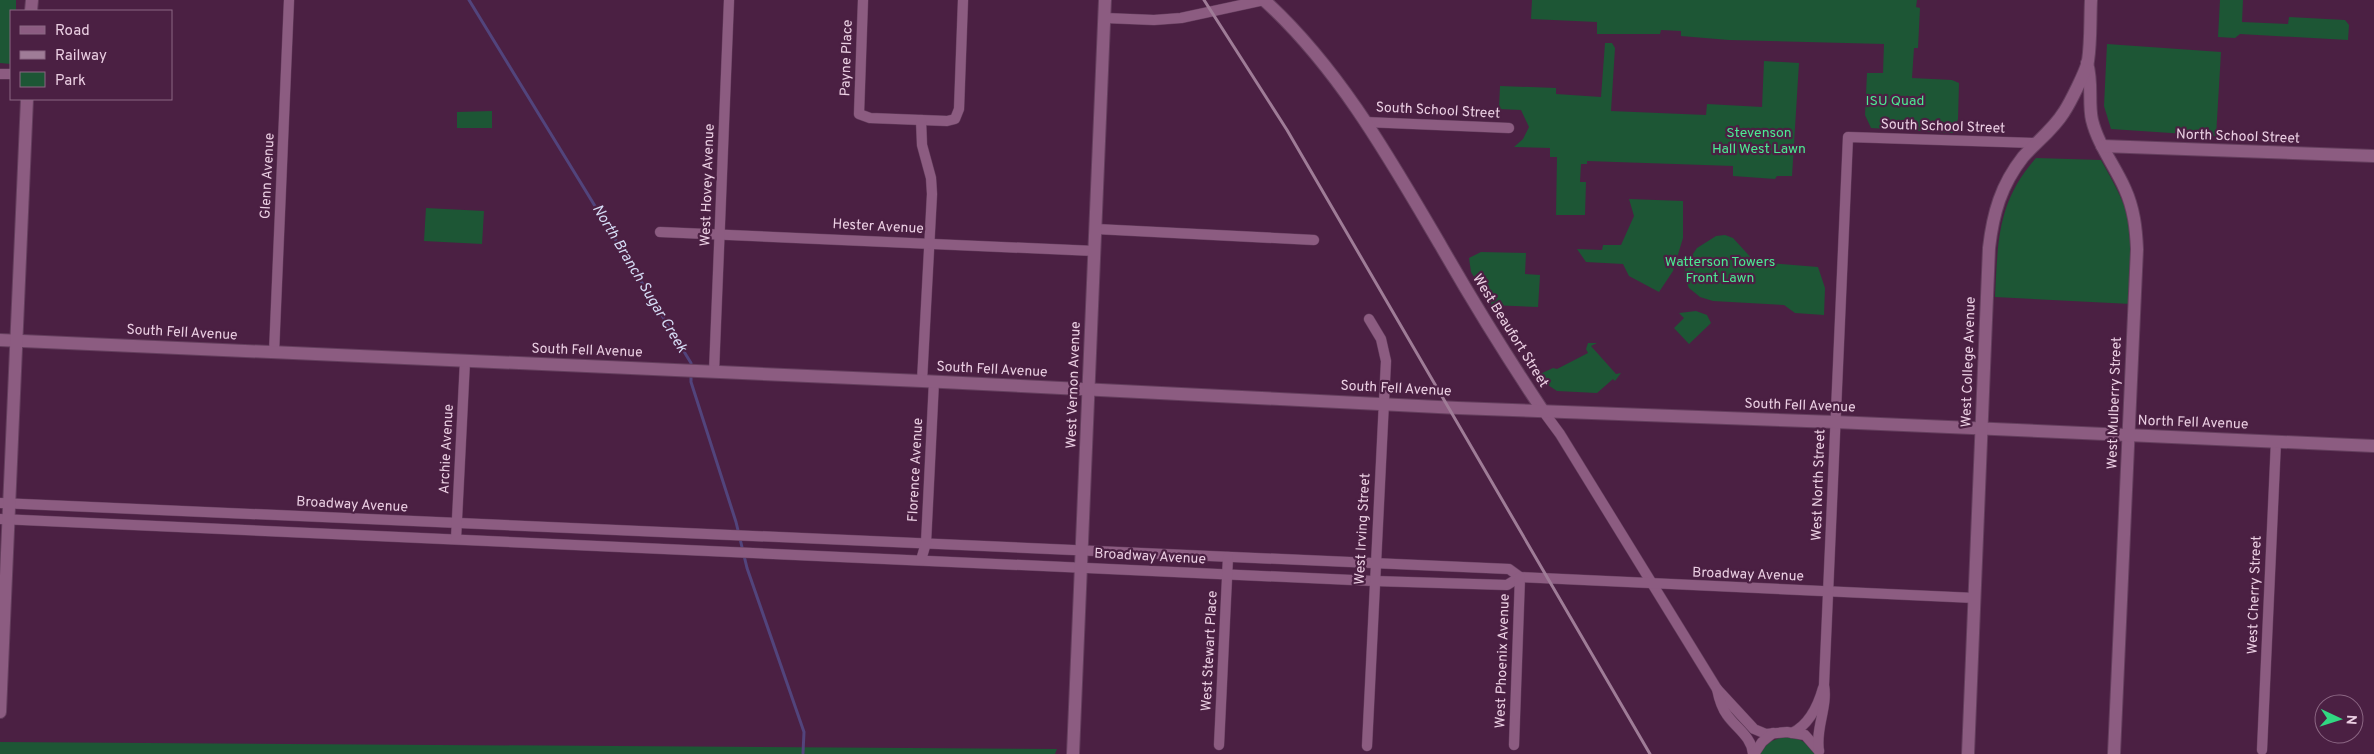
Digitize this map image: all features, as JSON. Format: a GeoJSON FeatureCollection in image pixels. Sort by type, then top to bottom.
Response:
{"type":"FeatureCollection","features":[{"type":"Feature","properties":{"kind":"street","name":"Glenn Avenue"},"geometry":{"type":"LineString","coordinates":[[274,353],[289,0]]}},
{"type":"Feature","properties":{"kind":"street","name":"West Hovey Avenue"},"geometry":{"type":"LineString","coordinates":[[714,372],[729,0]]}},
{"type":"Feature","properties":{"kind":"street","name":"Payne Place"},"geometry":{"type":"LineString","coordinates":[[863,0],[859,114],[870,118],[952,121],[958,115],[963,0]]}},
{"type":"Feature","properties":{"kind":"street","name":"West Vernon Avenue"},"geometry":{"type":"LineString","coordinates":[[1073,754],[1105,18],[1104,0]]}},
{"type":"Feature","properties":{"kind":"street","name":"West Vernon Avenue"},"geometry":{"type":"LineString","coordinates":[[1105,18],[1110,0]]}},
{"type":"Feature","properties":{"kind":"street"},"geometry":{"type":"LineString","coordinates":[[1105,18],[1154,20],[1181,18],[1264,0]]}},
{"type":"Feature","properties":{"kind":"street","name":"West Beaufort Street"},"geometry":{"type":"LineString","coordinates":[[1264,0],[1307,44],[1365,122],[1398,172],[1503,352],[1560,434],[1717,689],[1754,729],[1766,734],[1774,733]]}},
{"type":"Feature","properties":{"kind":"street","name":"West College Avenue"},"geometry":{"type":"LineString","coordinates":[[1968,754],[1989,248],[1993,217],[2005,184],[2024,157],[2064,113],[2087,63],[2092,0]]}},
{"type":"Feature","properties":{"kind":"street","name":"West Mulberry Street"},"geometry":{"type":"LineString","coordinates":[[2087,63],[2092,79],[2092,118],[2102,146],[2126,191],[2135,221],[2137,249],[2114,754]]}},
{"type":"Feature","properties":{"kind":"street"},"geometry":{"type":"LineString","coordinates":[[0,712],[4,519],[16,341],[27,100]]}},
{"type":"Feature","properties":{"kind":"street"},"geometry":{"type":"LineString","coordinates":[[921,120],[922,145],[931,178],[929,243]]}},
{"type":"Feature","properties":{"kind":"street","name":"South School Street"},"geometry":{"type":"LineString","coordinates":[[1365,122],[1509,128]]}},
{"type":"Feature","properties":{"kind":"street","name":"South School Street"},"geometry":{"type":"LineString","coordinates":[[1848,137],[2037,143]]}},
{"type":"Feature","properties":{"kind":"street","name":"West North Street"},"geometry":{"type":"LineString","coordinates":[[1820,752],[1817,738],[1825,706],[1824,685],[1848,137]]}},
{"type":"Feature","properties":{"kind":"street","name":"North School Street"},"geometry":{"type":"LineString","coordinates":[[2102,146],[2374,156]]}},
{"type":"Feature","properties":{"kind":"street"},"geometry":{"type":"LineString","coordinates":[[1096,229],[1314,240]]}},
{"type":"Feature","properties":{"kind":"street","name":"Hester Avenue"},"geometry":{"type":"LineString","coordinates":[[660,232],[1095,251]]}},
{"type":"Feature","properties":{"kind":"street","name":"Florence Avenue"},"geometry":{"type":"LineString","coordinates":[[921,560],[926,543],[929,243]]}},
{"type":"Feature","properties":{"kind":"street","name":"West Irving Street"},"geometry":{"type":"LineString","coordinates":[[1366,746],[1385,351],[1369,319]]}},
{"type":"Feature","properties":{"kind":"street","name":"South Fell Avenue"},"geometry":{"type":"LineString","coordinates":[[0,340],[928,381],[1543,411],[1981,428]]}},
{"type":"Feature","properties":{"kind":"street","name":"Archie Avenue"},"geometry":{"type":"LineString","coordinates":[[456,539],[465,361]]}},
{"type":"Feature","properties":{"kind":"street","name":"North Fell Avenue"},"geometry":{"type":"LineString","coordinates":[[1981,428],[2374,446]]}},
{"type":"Feature","properties":{"kind":"street","name":"West Cherry Street"},"geometry":{"type":"LineString","coordinates":[[2262,750],[2276,442]]}},
{"type":"Feature","properties":{"kind":"street","name":"Broadway Avenue"},"geometry":{"type":"LineString","coordinates":[[5,503],[1509,569],[1520,577],[1975,598]]}},
{"type":"Feature","properties":{"kind":"street","name":"Broadway Avenue"},"geometry":{"type":"LineString","coordinates":[[4,519],[1374,581],[1507,585],[1520,577]]}},
{"type":"Feature","properties":{"kind":"street"},"geometry":{"type":"LineString","coordinates":[[702,550],[703,533]]}},
{"type":"Feature","properties":{"kind":"street"},"geometry":{"type":"LineString","coordinates":[[772,554],[778,536]]}},
{"type":"Feature","properties":{"kind":"street","name":"West Stewart Place"},"geometry":{"type":"LineString","coordinates":[[1219,746],[1228,557]]}},
{"type":"Feature","properties":{"kind":"street","name":"West Phoenix Avenue"},"geometry":{"type":"LineString","coordinates":[[1514,745],[1520,577]]}},
{"type":"Feature","properties":{"kind":"street","name":"West North Street"},"geometry":{"type":"LineString","coordinates":[[1792,732],[1808,720],[1818,704],[1824,685]]}},
{"type":"Feature","properties":{"kind":"street","name":"West Beaufort Street"},"geometry":{"type":"LineString","coordinates":[[1717,689],[1720,703],[1727,716],[1751,744],[1754,754]]}},
{"type":"Feature","properties":{"kind":"street"},"geometry":{"type":"LineString","coordinates":[[1754,754],[1762,742],[1774,733],[1792,732],[1805,735],[1820,752]]}},
{"type":"Feature","properties":{"kind":"green space"},"geometry":{"type":"Polygon","coordinates":[[[0,0],[16,0],[16,10],[10,10],[10,64],[0,63],[0,0]]]}},
{"type":"Feature","properties":{"kind":"green space","name":"ISU Quad"},"geometry":{"type":"Polygon","coordinates":[[[1532,0],[1917,0],[1916,7],[1920,8],[1918,48],[1914,48],[1912,78],[1952,80],[1959,83],[1958,119],[1953,133],[1871,128],[1865,115],[1867,73],[1883,73],[1884,44],[1729,40],[1681,36],[1681,31],[1661,30],[1660,34],[1597,34],[1597,22],[1531,19],[1532,0]]]}},
{"type":"Feature","properties":{"kind":"green space"},"geometry":{"type":"Polygon","coordinates":[[[2220,0],[2243,0],[2242,22],[2288,24],[2289,17],[2345,20],[2349,25],[2348,40],[2240,34],[2235,38],[2218,37],[2220,0]]]}},
{"type":"Feature","properties":{"kind":"green space","name":"Stevenson Hall West Lawn"},"geometry":{"type":"Polygon","coordinates":[[[1605,43],[1612,43],[1615,48],[1611,111],[1706,115],[1707,104],[1762,107],[1764,61],[1799,63],[1792,176],[1777,176],[1775,179],[1733,176],[1733,166],[1587,161],[1587,164],[1581,164],[1580,182],[1586,182],[1585,215],[1556,215],[1557,157],[1550,157],[1550,148],[1514,147],[1523,139],[1529,127],[1521,110],[1499,109],[1500,86],[1556,88],[1556,94],[1601,97],[1605,43]]]}},
{"type":"Feature","properties":{"kind":"green space"},"geometry":{"type":"Polygon","coordinates":[[[2107,44],[2221,52],[2216,136],[2111,129],[2104,106],[2107,44]]]}},
{"type":"Feature","properties":{"kind":"green space"},"geometry":{"type":"Polygon","coordinates":[[[492,111],[492,128],[457,128],[457,112],[492,111]]]}},
{"type":"Feature","properties":{"kind":"green space"},"geometry":{"type":"Polygon","coordinates":[[[2036,158],[2101,160],[2120,196],[2130,224],[2133,251],[2131,304],[1995,297],[1997,258],[2002,223],[2014,190],[2023,174],[2036,158]]]}},
{"type":"Feature","properties":{"kind":"green space"},"geometry":{"type":"Polygon","coordinates":[[[1629,199],[1683,201],[1683,238],[1673,271],[1659,292],[1629,276],[1623,264],[1586,262],[1577,249],[1602,250],[1603,245],[1621,245],[1634,216],[1629,199]]]}},
{"type":"Feature","properties":{"kind":"green space"},"geometry":{"type":"Polygon","coordinates":[[[426,208],[484,211],[482,244],[424,241],[426,208]]]}},
{"type":"Feature","properties":{"kind":"green space","name":"Watterson Towers Front Lawn"},"geometry":{"type":"Polygon","coordinates":[[[1725,235],[1733,238],[1755,262],[1818,267],[1825,288],[1824,315],[1795,313],[1784,305],[1713,301],[1700,297],[1689,288],[1684,276],[1686,264],[1697,248],[1716,236],[1725,235]]]}},
{"type":"Feature","properties":{"kind":"green space"},"geometry":{"type":"Polygon","coordinates":[[[1481,252],[1526,253],[1525,274],[1540,275],[1538,307],[1491,305],[1471,272],[1469,258],[1481,252]]]}},
{"type":"Feature","properties":{"kind":"green space"},"geometry":{"type":"Polygon","coordinates":[[[1696,311],[1707,315],[1711,323],[1689,344],[1674,328],[1684,318],[1679,313],[1696,311]]]}},
{"type":"Feature","properties":{"kind":"green space"},"geometry":{"type":"Polygon","coordinates":[[[1588,343],[1597,343],[1591,346],[1616,374],[1621,373],[1615,381],[1613,379],[1597,393],[1557,391],[1539,379],[1540,374],[1553,368],[1557,369],[1588,353],[1586,349],[1588,343]]]}},
{"type":"Feature","properties":{"kind":"green space"},"geometry":{"type":"Polygon","coordinates":[[[1785,736],[1803,741],[1815,754],[1759,754],[1769,742],[1785,736]]]}},
{"type":"Feature","properties":{"kind":"green space"},"geometry":{"type":"Polygon","coordinates":[[[0,742],[1057,749],[1055,754],[0,754],[0,742]]]}},
{"type":"Feature","properties":{"kind":"waterway","name":"North Branch Sugar Creek"},"geometry":{"type":"LineString","coordinates":[[469,0],[691,363],[691,368]]}},
{"type":"Feature","properties":{"kind":"waterway","name":"North Branch Sugar Creek"},"geometry":{"type":"LineString","coordinates":[[691,374],[691,382],[736,522],[747,568],[804,732],[803,753]]}},
{"type":"Feature","properties":{"kind":"railway"},"geometry":{"type":"LineString","coordinates":[[1204,0],[1287,130],[1650,754]]}}]}
